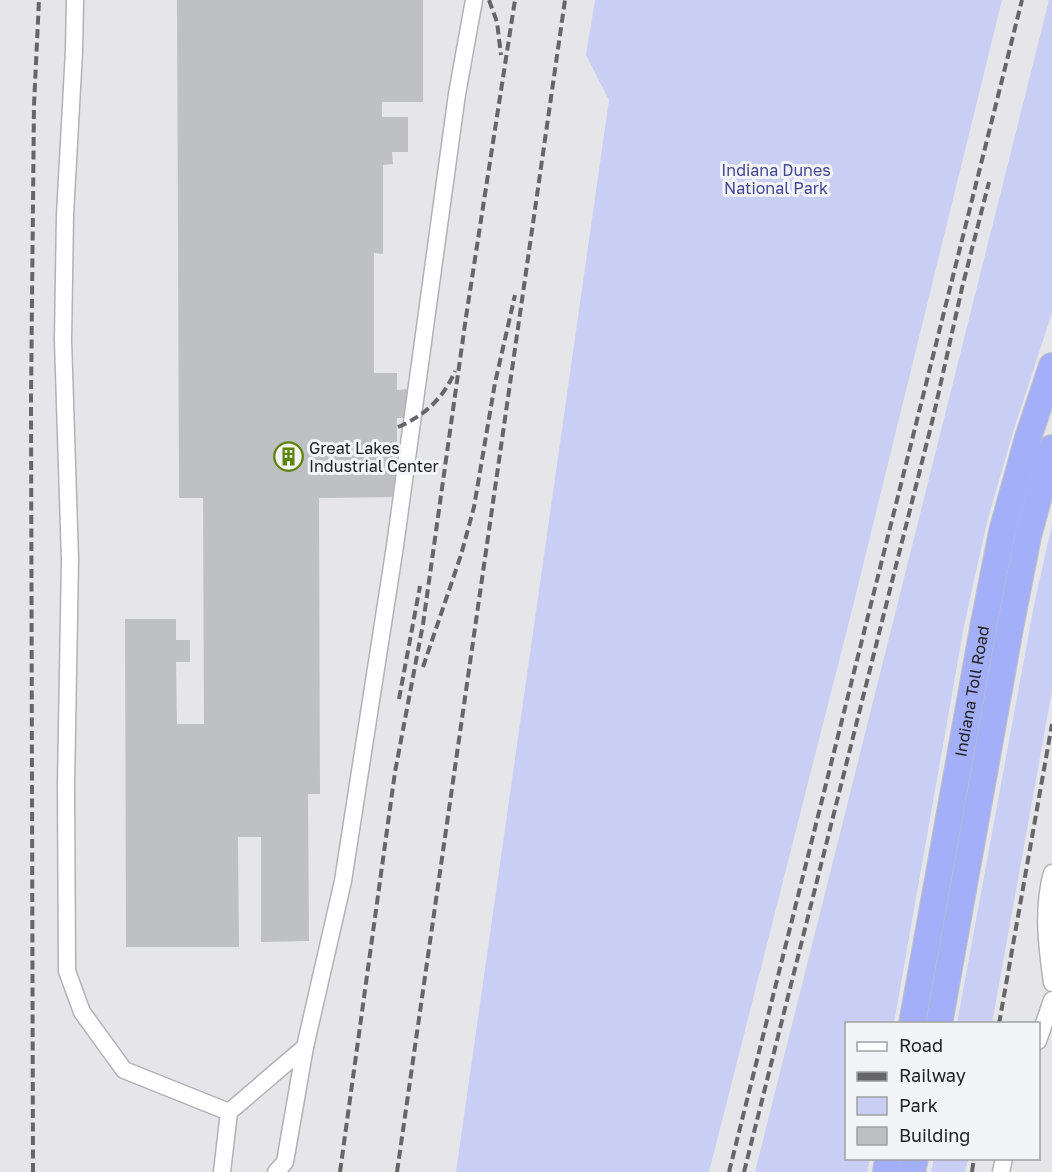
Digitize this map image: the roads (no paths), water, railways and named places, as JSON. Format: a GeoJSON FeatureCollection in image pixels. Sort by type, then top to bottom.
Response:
{"type":"FeatureCollection","features":[{"type":"Feature","properties":{"kind":"highway","name":"Indiana Toll Road"},"geometry":{"type":"LineString","coordinates":[[912,1022],[1002,532],[1028,438],[1052,366]]}},
{"type":"Feature","properties":{"kind":"highway","name":"Indiana Toll Road"},"geometry":{"type":"LineString","coordinates":[[939,1022],[1028,536],[1052,448]]}},
{"type":"Feature","properties":{"kind":"lane"},"geometry":{"type":"LineString","coordinates":[[75,0],[65,215],[63,340],[70,560],[66,784],[67,971],[82,1011],[124,1070],[229,1112]]}},
{"type":"Feature","properties":{"kind":"lane"},"geometry":{"type":"LineString","coordinates":[[276,1172],[285,1162],[305,1047],[343,881],[402,500],[457,94],[474,0]]}},
{"type":"Feature","properties":{"kind":"lane"},"geometry":{"type":"LineString","coordinates":[[975,672],[1001,676]]}},
{"type":"Feature","properties":{"kind":"lane"},"geometry":{"type":"LineString","coordinates":[[1051,973],[1046,922],[1052,873]]}},
{"type":"Feature","properties":{"kind":"lane"},"geometry":{"type":"LineString","coordinates":[[1040,1035],[1052,1000]]}},
{"type":"Feature","properties":{"kind":"lane"},"geometry":{"type":"LineString","coordinates":[[222,1172],[229,1112],[305,1047]]}},
{"type":"Feature","properties":{"kind":"railway"},"geometry":{"type":"LineString","coordinates":[[33,1172],[31,399],[34,105],[39,0]]}},
{"type":"Feature","properties":{"kind":"railway"},"geometry":{"type":"LineString","coordinates":[[489,0],[497,22],[501,55]]}},
{"type":"Feature","properties":{"kind":"railway"},"geometry":{"type":"LineString","coordinates":[[340,1172],[395,772],[423,624],[466,317],[515,0]]}},
{"type":"Feature","properties":{"kind":"railway"},"geometry":{"type":"LineString","coordinates":[[397,1172],[565,0]]}},
{"type":"Feature","properties":{"kind":"railway"},"geometry":{"type":"LineString","coordinates":[[729,1172],[1022,0]]}},
{"type":"Feature","properties":{"kind":"railway"},"geometry":{"type":"LineString","coordinates":[[744,1172],[933,418],[989,182]]}},
{"type":"Feature","properties":{"kind":"railway"},"geometry":{"type":"LineString","coordinates":[[423,667],[461,555],[474,507],[495,383],[515,295]]}},
{"type":"Feature","properties":{"kind":"railway"},"geometry":{"type":"LineString","coordinates":[[398,427],[425,412],[445,390],[455,371]]}},
{"type":"Feature","properties":{"kind":"railway"},"geometry":{"type":"LineString","coordinates":[[399,699],[420,586]]}},
{"type":"Feature","properties":{"kind":"railway"},"geometry":{"type":"LineString","coordinates":[[999,1022],[1052,724]]}},
{"type":"Feature","properties":{"kind":"railway"},"geometry":{"type":"LineString","coordinates":[[972,1172],[974,1160]]}},
{"type":"Feature","properties":{"kind":"place","name":"Great Lakes Industrial Center"},"geometry":{"type":"Point","coordinates":[288,457]}},
{"type":"Feature","properties":{"kind":"park label","name":"Indiana Dunes National Park"},"geometry":{"type":"Point","coordinates":[776,179]}}]}
